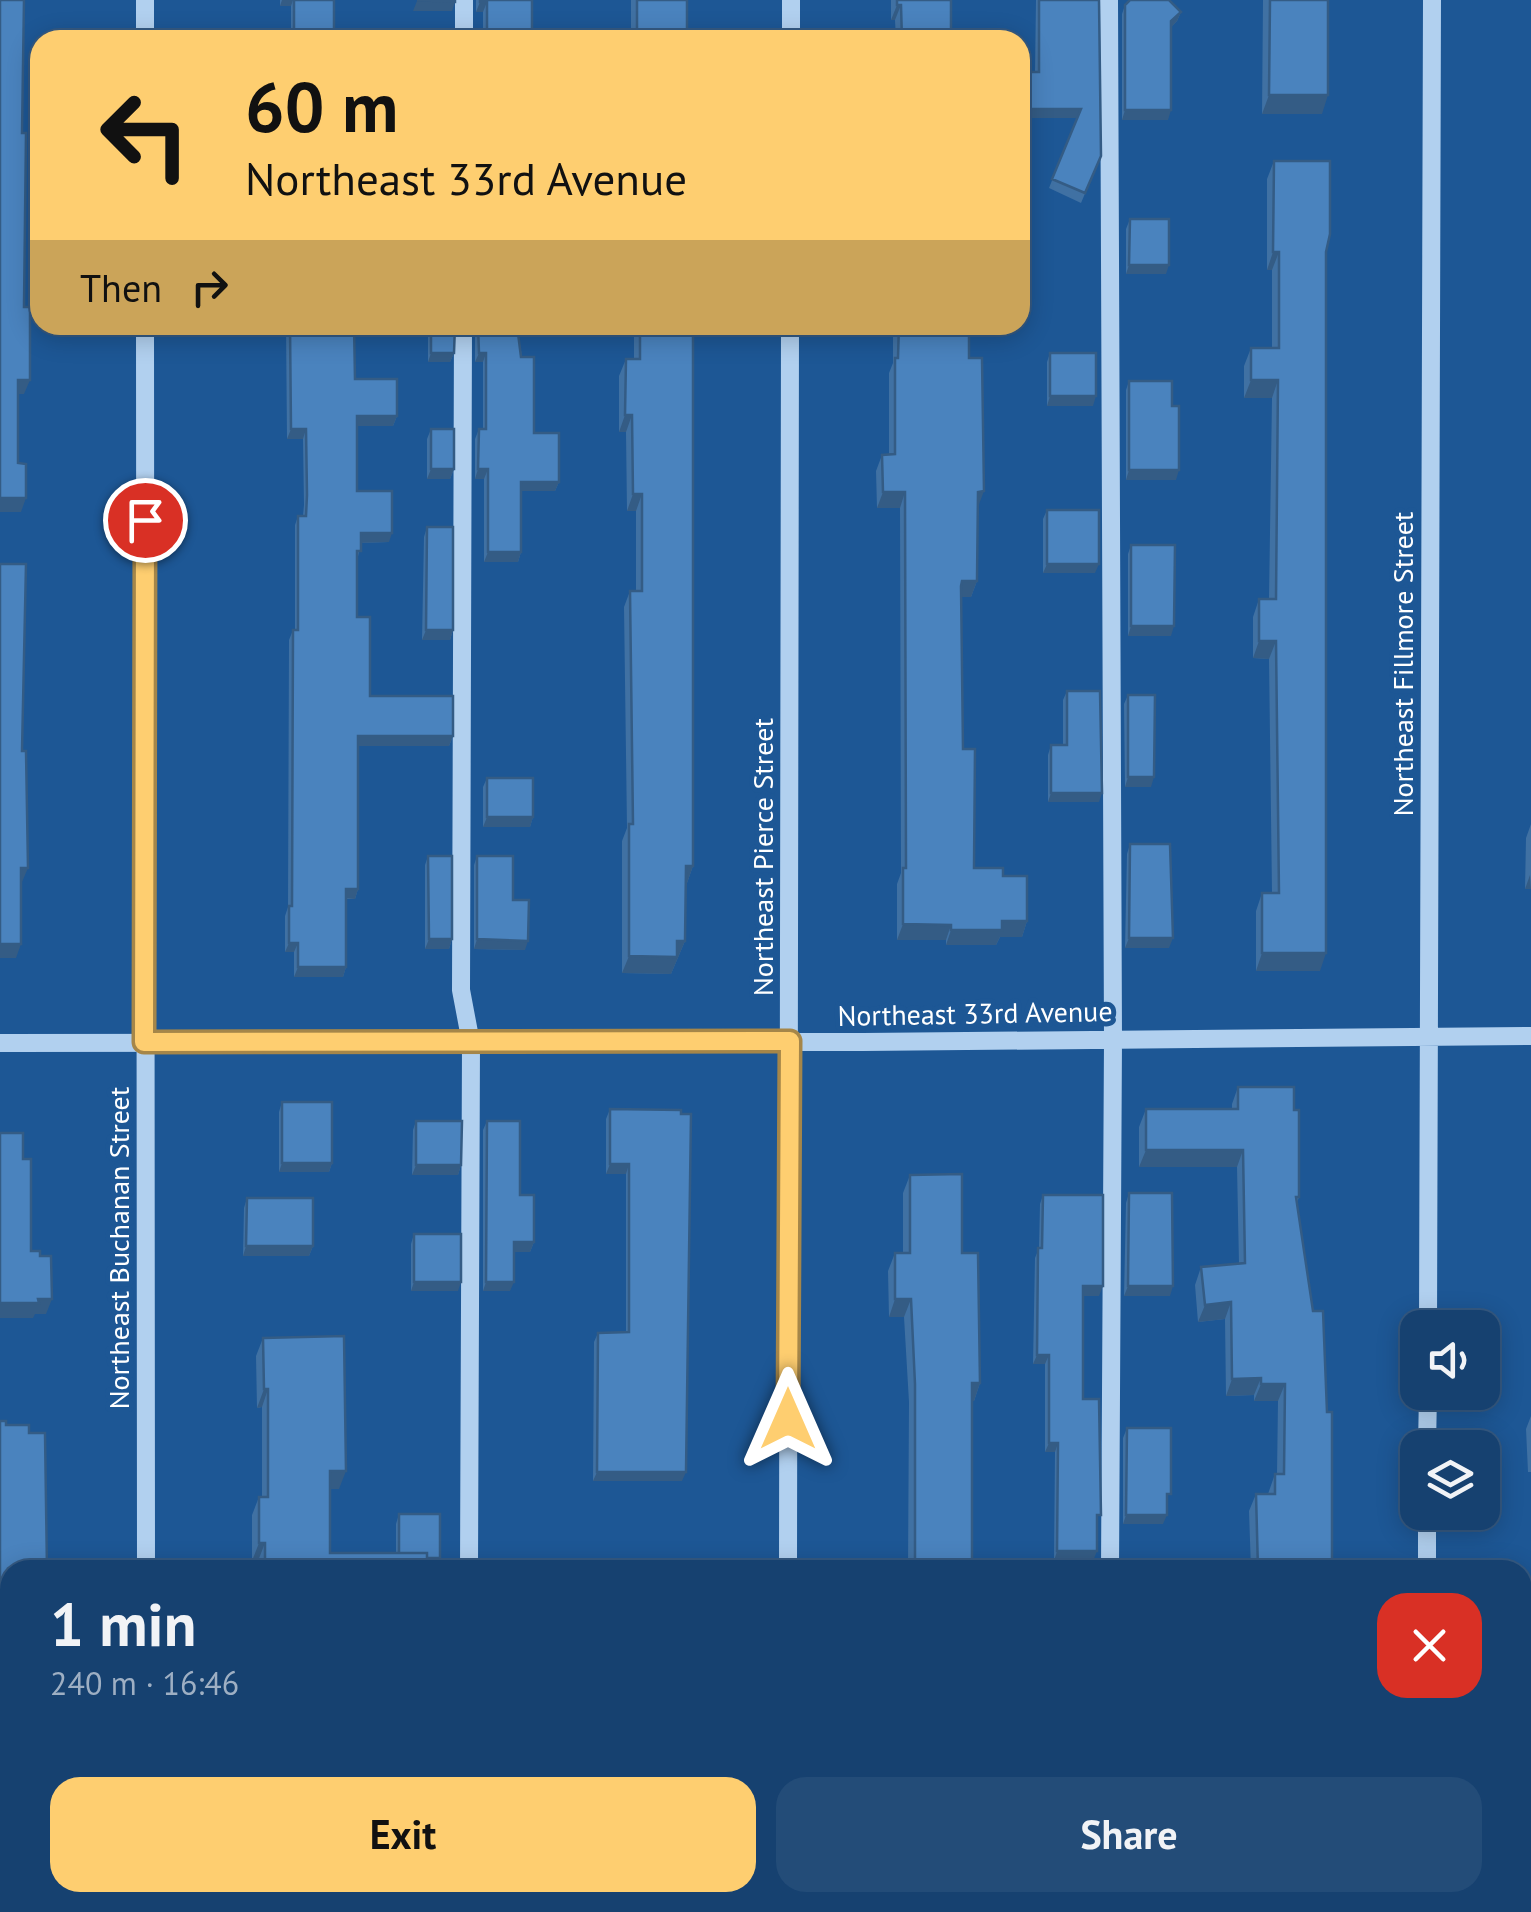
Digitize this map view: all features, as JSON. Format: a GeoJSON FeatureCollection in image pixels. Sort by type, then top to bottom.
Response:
{"type":"FeatureCollection","features":[{"type":"Feature","properties":{"kind":"street"},"geometry":{"type":"LineString","coordinates":[[145,0],[145,30]]}},
{"type":"Feature","properties":{"kind":"street"},"geometry":{"type":"LineString","coordinates":[[464,0],[464,30]]}},
{"type":"Feature","properties":{"kind":"street"},"geometry":{"type":"LineString","coordinates":[[791,0],[791,30]]}},
{"type":"Feature","properties":{"kind":"street"},"geometry":{"type":"LineString","coordinates":[[1110,0],[1110,1560]]}},
{"type":"Feature","properties":{"kind":"street","name":"Northeast Fillmore Street"},"geometry":{"type":"LineString","coordinates":[[1428,1310],[1432,0]]}},
{"type":"Feature","properties":{"kind":"street","name":"Northeast Buchanan Street"},"geometry":{"type":"LineString","coordinates":[[145,335],[146,1560]]}},
{"type":"Feature","properties":{"kind":"street"},"geometry":{"type":"LineString","coordinates":[[463,335],[461,990],[471,1043],[468,1560]]}},
{"type":"Feature","properties":{"kind":"street","name":"Northeast Pierce Street"},"geometry":{"type":"LineString","coordinates":[[788,1560],[790,335]]}},
{"type":"Feature","properties":{"kind":"street","name":"Northeast 33rd Avenue"},"geometry":{"type":"LineString","coordinates":[[0,1042],[1531,1036]]}},
{"type":"Feature","properties":{"kind":"street"},"geometry":{"type":"LineString","coordinates":[[1427,1530],[1427,1560]]}},
{"type":"Feature","properties":{"kind":"building"},"geometry":{"type":"Polygon","coordinates":[[[0,0],[24,0],[24,307],[30,307],[30,380],[18,380],[18,463],[26,464],[26,498],[0,498],[0,0]]]}},
{"type":"Feature","properties":{"kind":"building"},"geometry":{"type":"Polygon","coordinates":[[[294,0],[334,0],[334,30],[294,30],[294,0]]]}},
{"type":"Feature","properties":{"kind":"building"},"geometry":{"type":"Polygon","coordinates":[[[532,0],[532,30],[487,30],[487,2],[480,2],[532,0]]]}},
{"type":"Feature","properties":{"kind":"building"},"geometry":{"type":"Polygon","coordinates":[[[637,0],[687,0],[687,30],[637,30],[637,0]]]}},
{"type":"Feature","properties":{"kind":"building"},"geometry":{"type":"Polygon","coordinates":[[[897,0],[951,0],[951,30],[902,30],[901,5],[897,5],[897,0]]]}},
{"type":"Feature","properties":{"kind":"building"},"geometry":{"type":"Polygon","coordinates":[[[1039,0],[1099,0],[1101,156],[1085,193],[1052,179],[1081,109],[1030,109],[1030,72],[1039,72],[1039,0]]]}},
{"type":"Feature","properties":{"kind":"building"},"geometry":{"type":"Polygon","coordinates":[[[1130,0],[1169,0],[1181,12],[1171,21],[1171,110],[1125,110],[1125,5],[1130,0]]]}},
{"type":"Feature","properties":{"kind":"building"},"geometry":{"type":"Polygon","coordinates":[[[1270,0],[1328,0],[1328,95],[1269,95],[1270,0]]]}},
{"type":"Feature","properties":{"kind":"building"},"geometry":{"type":"Polygon","coordinates":[[[1274,161],[1330,161],[1330,234],[1326,252],[1326,953],[1262,953],[1262,893],[1279,893],[1276,641],[1259,641],[1259,599],[1276,599],[1278,380],[1251,380],[1251,348],[1279,348],[1279,252],[1273,252],[1274,161]]]}},
{"type":"Feature","properties":{"kind":"building"},"geometry":{"type":"Polygon","coordinates":[[[1130,219],[1169,219],[1169,265],[1129,265],[1130,219]]]}},
{"type":"Feature","properties":{"kind":"building"},"geometry":{"type":"Polygon","coordinates":[[[290,335],[354,335],[355,379],[397,379],[397,416],[357,416],[357,491],[392,491],[392,533],[361,533],[361,551],[357,551],[357,617],[370,617],[370,696],[453,696],[453,736],[358,736],[358,889],[346,889],[346,967],[298,967],[298,943],[289,943],[293,630],[298,630],[298,516],[306,516],[307,495],[306,429],[291,429],[290,335]]]}},
{"type":"Feature","properties":{"kind":"building"},"geometry":{"type":"Polygon","coordinates":[[[431,335],[455,335],[454,353],[431,353],[431,335]]]}},
{"type":"Feature","properties":{"kind":"building"},"geometry":{"type":"Polygon","coordinates":[[[478,335],[518,335],[521,357],[534,357],[534,433],[559,433],[559,482],[521,482],[521,552],[488,552],[488,469],[478,469],[479,429],[486,429],[486,353],[479,353],[478,335]]]}},
{"type":"Feature","properties":{"kind":"building"},"geometry":{"type":"Polygon","coordinates":[[[640,335],[693,335],[693,866],[686,866],[685,941],[677,941],[677,957],[629,956],[629,824],[633,824],[630,591],[642,591],[642,494],[633,494],[632,415],[625,415],[626,359],[640,359],[640,335]]]}},
{"type":"Feature","properties":{"kind":"building"},"geometry":{"type":"Polygon","coordinates":[[[899,335],[969,335],[969,358],[982,358],[984,491],[978,492],[977,581],[962,581],[961,586],[963,749],[975,749],[974,868],[1003,868],[1003,876],[1027,876],[1027,921],[1002,921],[1002,930],[951,930],[951,925],[903,924],[905,492],[883,492],[882,455],[895,454],[899,335]]]}},
{"type":"Feature","properties":{"kind":"building"},"geometry":{"type":"Polygon","coordinates":[[[1050,353],[1096,353],[1096,396],[1050,396],[1050,353]]]}},
{"type":"Feature","properties":{"kind":"building"},"geometry":{"type":"Polygon","coordinates":[[[1129,381],[1172,381],[1172,406],[1179,406],[1179,470],[1129,470],[1129,381]]]}},
{"type":"Feature","properties":{"kind":"building"},"geometry":{"type":"Polygon","coordinates":[[[431,429],[454,429],[454,469],[431,469],[431,429]]]}},
{"type":"Feature","properties":{"kind":"building"},"geometry":{"type":"Polygon","coordinates":[[[1047,510],[1099,510],[1099,564],[1047,564],[1047,510]]]}},
{"type":"Feature","properties":{"kind":"building"},"geometry":{"type":"Polygon","coordinates":[[[427,527],[453,527],[453,630],[426,630],[427,527]]]}},
{"type":"Feature","properties":{"kind":"building"},"geometry":{"type":"Polygon","coordinates":[[[1131,545],[1175,545],[1174,626],[1131,626],[1131,545]]]}},
{"type":"Feature","properties":{"kind":"building"},"geometry":{"type":"Polygon","coordinates":[[[0,564],[26,564],[22,751],[26,751],[28,868],[21,868],[21,944],[0,944],[0,564]]]}},
{"type":"Feature","properties":{"kind":"building"},"geometry":{"type":"Polygon","coordinates":[[[1067,691],[1100,691],[1102,793],[1051,793],[1051,745],[1067,745],[1067,691]]]}},
{"type":"Feature","properties":{"kind":"building"},"geometry":{"type":"Polygon","coordinates":[[[1128,695],[1155,695],[1154,777],[1128,777],[1128,695]]]}},
{"type":"Feature","properties":{"kind":"building"},"geometry":{"type":"Polygon","coordinates":[[[487,778],[533,778],[533,817],[487,817],[487,778]]]}},
{"type":"Feature","properties":{"kind":"building"},"geometry":{"type":"Polygon","coordinates":[[[1130,844],[1170,844],[1173,938],[1129,938],[1130,844]]]}},
{"type":"Feature","properties":{"kind":"building"},"geometry":{"type":"Polygon","coordinates":[[[428,856],[452,856],[452,939],[429,939],[428,856]]]}},
{"type":"Feature","properties":{"kind":"building"},"geometry":{"type":"Polygon","coordinates":[[[477,856],[513,856],[513,900],[529,900],[528,941],[477,939],[477,856]]]}},
{"type":"Feature","properties":{"kind":"building"},"geometry":{"type":"Polygon","coordinates":[[[1238,1087],[1294,1087],[1294,1110],[1299,1110],[1296,1197],[1313,1311],[1323,1311],[1327,1412],[1332,1412],[1332,1560],[1258,1560],[1256,1494],[1275,1494],[1275,1474],[1284,1474],[1285,1384],[1261,1384],[1261,1378],[1232,1379],[1231,1302],[1205,1305],[1201,1267],[1245,1263],[1243,1150],[1146,1150],[1146,1109],[1238,1109],[1238,1087]]]}},
{"type":"Feature","properties":{"kind":"building"},"geometry":{"type":"Polygon","coordinates":[[[282,1102],[332,1102],[332,1163],[282,1163],[282,1102]]]}},
{"type":"Feature","properties":{"kind":"building"},"geometry":{"type":"Polygon","coordinates":[[[610,1109],[681,1110],[681,1114],[691,1114],[686,1472],[597,1472],[598,1333],[629,1332],[629,1164],[610,1164],[610,1109]]]}},
{"type":"Feature","properties":{"kind":"building"},"geometry":{"type":"Polygon","coordinates":[[[416,1121],[462,1121],[461,1165],[416,1165],[416,1121]]]}},
{"type":"Feature","properties":{"kind":"building"},"geometry":{"type":"Polygon","coordinates":[[[487,1121],[520,1121],[520,1195],[534,1195],[534,1242],[514,1242],[514,1282],[486,1282],[487,1121]]]}},
{"type":"Feature","properties":{"kind":"building"},"geometry":{"type":"Polygon","coordinates":[[[0,1133],[23,1133],[23,1159],[31,1159],[31,1251],[51,1256],[52,1299],[38,1299],[39,1303],[0,1303],[0,1133]]]}},
{"type":"Feature","properties":{"kind":"building"},"geometry":{"type":"Polygon","coordinates":[[[962,1174],[962,1253],[978,1253],[980,1383],[972,1383],[972,1560],[915,1560],[911,1299],[895,1299],[895,1253],[910,1253],[910,1175],[962,1174]]]}},
{"type":"Feature","properties":{"kind":"building"},"geometry":{"type":"Polygon","coordinates":[[[1129,1193],[1172,1193],[1173,1286],[1128,1286],[1129,1193]]]}},
{"type":"Feature","properties":{"kind":"building"},"geometry":{"type":"Polygon","coordinates":[[[1043,1195],[1103,1195],[1103,1286],[1083,1286],[1083,1399],[1099,1399],[1101,1515],[1097,1515],[1097,1551],[1057,1551],[1058,1443],[1049,1443],[1049,1355],[1037,1355],[1038,1248],[1042,1248],[1043,1195]]]}},
{"type":"Feature","properties":{"kind":"building"},"geometry":{"type":"Polygon","coordinates":[[[247,1198],[313,1198],[313,1246],[246,1246],[247,1198]]]}},
{"type":"Feature","properties":{"kind":"building"},"geometry":{"type":"Polygon","coordinates":[[[414,1234],[461,1234],[461,1282],[414,1282],[414,1234]]]}},
{"type":"Feature","properties":{"kind":"building"},"geometry":{"type":"Polygon","coordinates":[[[344,1336],[346,1471],[330,1471],[330,1553],[427,1553],[427,1560],[265,1560],[265,1543],[259,1543],[259,1497],[268,1497],[268,1389],[264,1389],[263,1338],[344,1336]]]}},
{"type":"Feature","properties":{"kind":"building"},"geometry":{"type":"Polygon","coordinates":[[[0,1421],[6,1421],[6,1425],[29,1425],[29,1433],[45,1433],[47,1560],[0,1560],[0,1421]]]}},
{"type":"Feature","properties":{"kind":"building"},"geometry":{"type":"Polygon","coordinates":[[[1127,1428],[1171,1428],[1171,1494],[1167,1494],[1167,1515],[1126,1515],[1127,1428]]]}},
{"type":"Feature","properties":{"kind":"building"},"geometry":{"type":"Polygon","coordinates":[[[399,1514],[440,1514],[440,1558],[427,1558],[427,1553],[399,1553],[399,1514]]]}},
{"type":"Feature","properties":{"kind":"route"},"geometry":{"type":"LineString","coordinates":[[145,520],[144,1042],[790,1041],[788,1419]]}}]}
